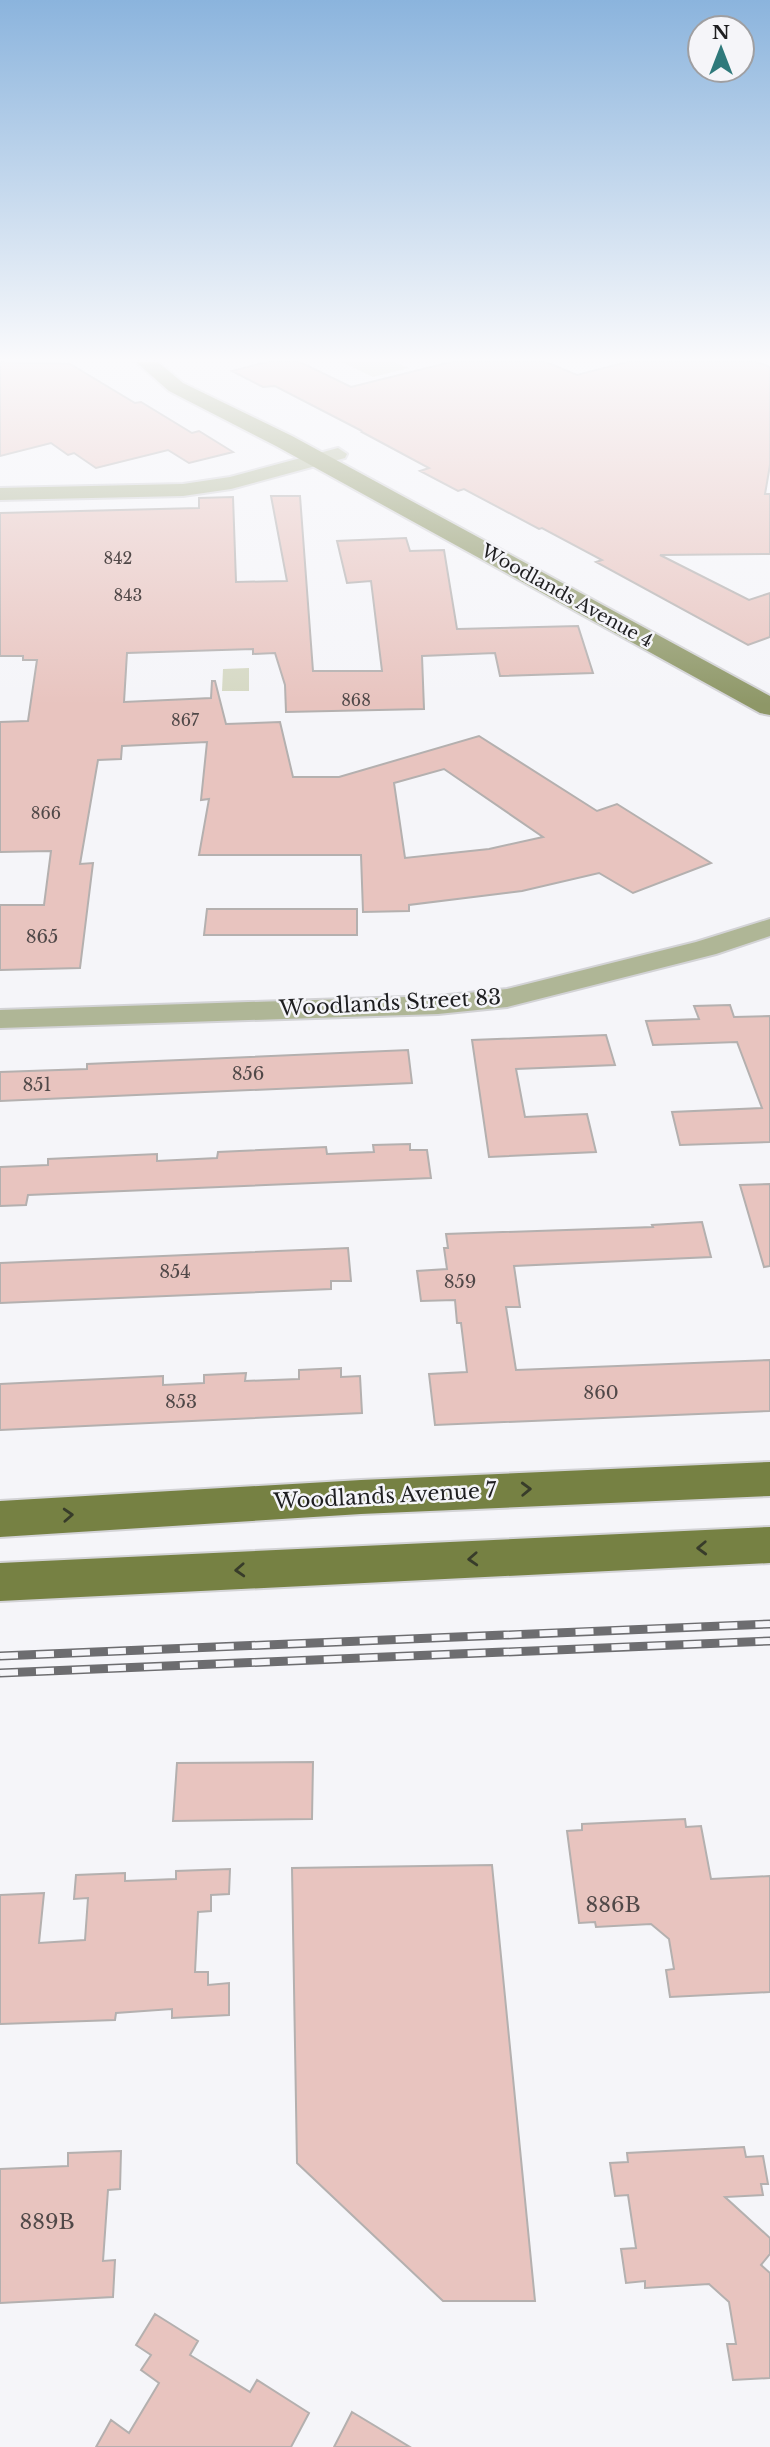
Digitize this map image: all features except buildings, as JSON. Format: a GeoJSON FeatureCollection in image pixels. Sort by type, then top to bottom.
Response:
{"type":"FeatureCollection","features":[{"type":"Feature","properties":{"kind":"main road","name":"Woodlands Avenue 4"},"geometry":{"type":"LineString","coordinates":[[362,476],[770,708]]}},
{"type":"Feature","properties":{"kind":"main road","name":"Woodlands Avenue 4"},"geometry":{"type":"LineString","coordinates":[[366,476],[770,687]]}},
{"type":"Feature","properties":{"kind":"main road","name":"Woodlands Avenue 7"},"geometry":{"type":"LineString","coordinates":[[0,1519],[389,1496],[770,1479]]}},
{"type":"Feature","properties":{"kind":"main road"},"geometry":{"type":"LineString","coordinates":[[0,1582],[770,1545]]}},
{"type":"Feature","properties":{"kind":"street"},"geometry":{"type":"LineString","coordinates":[[0,492],[183,490],[250,476]]}},
{"type":"Feature","properties":{"kind":"street","name":"Woodlands Street 83"},"geometry":{"type":"LineString","coordinates":[[0,1002],[437,986],[501,981],[551,975],[697,939],[770,914]]}},
{"type":"Feature","properties":{"kind":"street","name":"Woodlands Street 83"},"geometry":{"type":"LineString","coordinates":[[0,1019],[438,1005],[507,998],[706,948],[770,927]]}},
{"type":"Feature","properties":{"kind":"green space"},"geometry":{"type":"Polygon","coordinates":[[[249,668],[249,691],[222,691],[223,669],[249,668]]]}},
{"type":"Feature","properties":{"kind":"railway"},"geometry":{"type":"LineString","coordinates":[[0,1656],[770,1624]]}},
{"type":"Feature","properties":{"kind":"railway"},"geometry":{"type":"LineString","coordinates":[[0,1673],[770,1641]]}}]}
